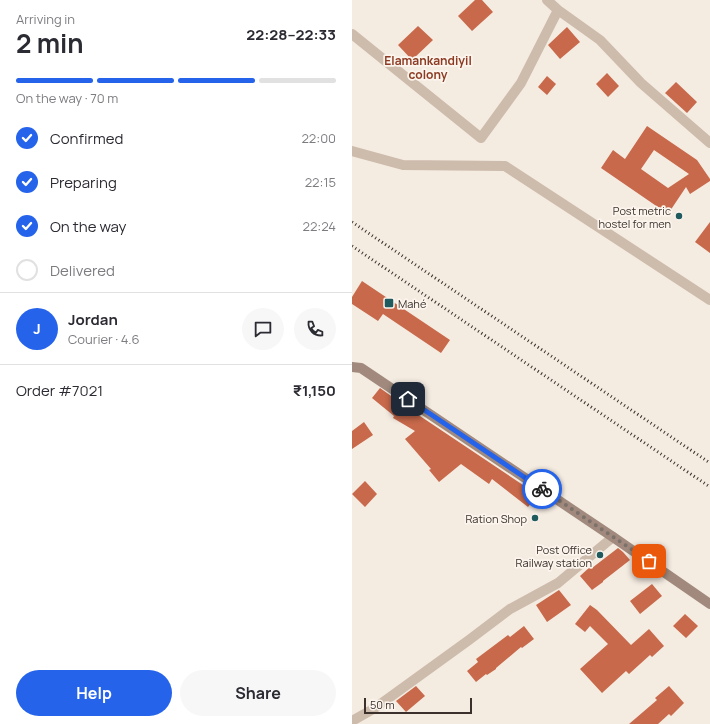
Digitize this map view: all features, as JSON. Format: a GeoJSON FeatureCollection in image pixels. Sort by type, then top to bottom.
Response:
{"type":"FeatureCollection","features":[{"type":"Feature","properties":{"kind":"street"},"geometry":{"type":"LineString","coordinates":[[547,0],[558,10],[600,40],[640,83],[710,143]]}},
{"type":"Feature","properties":{"kind":"street"},"geometry":{"type":"LineString","coordinates":[[352,34],[480,138],[521,83],[558,10]]}},
{"type":"Feature","properties":{"kind":"street"},"geometry":{"type":"LineString","coordinates":[[352,151],[403,165],[505,166],[710,300]]}},
{"type":"Feature","properties":{"kind":"street"},"geometry":{"type":"LineString","coordinates":[[352,367],[361,368],[710,604]]}},
{"type":"Feature","properties":{"kind":"street"},"geometry":{"type":"LineString","coordinates":[[352,721],[375,708],[510,609],[558,583],[613,537]]}},
{"type":"Feature","properties":{"kind":"building"},"geometry":{"type":"Polygon","coordinates":[[[475,0],[482,0],[493,12],[472,31],[458,16],[475,0]]]}},
{"type":"Feature","properties":{"kind":"building"},"geometry":{"type":"Polygon","coordinates":[[[418,26],[433,40],[412,60],[398,45],[418,26]]]}},
{"type":"Feature","properties":{"kind":"building"},"geometry":{"type":"Polygon","coordinates":[[[567,27],[580,42],[560,59],[548,45],[567,27]]]}},
{"type":"Feature","properties":{"kind":"building"},"geometry":{"type":"Polygon","coordinates":[[[607,73],[619,86],[608,97],[596,84],[607,73]]]}},
{"type":"Feature","properties":{"kind":"building"},"geometry":{"type":"Polygon","coordinates":[[[547,76],[556,84],[547,95],[538,87],[547,76]]]}},
{"type":"Feature","properties":{"kind":"building"},"geometry":{"type":"Polygon","coordinates":[[[676,82],[697,102],[687,113],[665,93],[676,82]]]}},
{"type":"Feature","properties":{"kind":"building"},"geometry":{"type":"Polygon","coordinates":[[[647,126],[697,160],[710,181],[690,194],[686,187],[668,214],[601,168],[613,150],[625,159],[647,126]],[[654,150],[641,169],[668,188],[689,174],[654,150]]]}},
{"type":"Feature","properties":{"kind":"building"},"geometry":{"type":"Polygon","coordinates":[[[710,222],[710,253],[695,242],[710,222]]]}},
{"type":"Feature","properties":{"kind":"building"},"geometry":{"type":"Polygon","coordinates":[[[362,281],[450,340],[441,353],[383,314],[378,321],[352,304],[352,297],[362,281]]]}},
{"type":"Feature","properties":{"kind":"building"},"geometry":{"type":"Polygon","coordinates":[[[380,388],[394,398],[393,399],[538,495],[528,507],[492,479],[489,484],[461,464],[439,482],[429,470],[431,469],[405,439],[415,431],[393,418],[394,416],[372,398],[380,388]]]}},
{"type":"Feature","properties":{"kind":"building"},"geometry":{"type":"Polygon","coordinates":[[[364,422],[373,435],[352,449],[352,431],[364,422]]]}},
{"type":"Feature","properties":{"kind":"building"},"geometry":{"type":"Polygon","coordinates":[[[365,481],[377,494],[365,507],[352,494],[365,481]]]}},
{"type":"Feature","properties":{"kind":"building"},"geometry":{"type":"Polygon","coordinates":[[[618,548],[630,560],[592,590],[580,576],[591,566],[592,568],[618,548]]]}},
{"type":"Feature","properties":{"kind":"building"},"geometry":{"type":"Polygon","coordinates":[[[652,584],[662,596],[640,614],[630,601],[652,584]]]}},
{"type":"Feature","properties":{"kind":"building"},"geometry":{"type":"Polygon","coordinates":[[[559,590],[571,605],[547,622],[536,605],[559,590]]]}},
{"type":"Feature","properties":{"kind":"building"},"geometry":{"type":"Polygon","coordinates":[[[590,605],[597,610],[631,645],[649,629],[664,646],[652,657],[650,655],[629,674],[626,671],[602,693],[580,669],[608,644],[590,626],[585,632],[575,624],[590,605]]]}},
{"type":"Feature","properties":{"kind":"building"},"geometry":{"type":"Polygon","coordinates":[[[685,614],[698,626],[686,638],[673,626],[685,614]]]}},
{"type":"Feature","properties":{"kind":"building"},"geometry":{"type":"Polygon","coordinates":[[[524,626],[534,639],[522,648],[521,647],[496,669],[487,675],[486,674],[476,682],[467,671],[478,662],[476,659],[508,635],[510,637],[524,626]]]}},
{"type":"Feature","properties":{"kind":"building"},"geometry":{"type":"Polygon","coordinates":[[[416,686],[425,696],[406,712],[396,701],[416,686]]]}},
{"type":"Feature","properties":{"kind":"building"},"geometry":{"type":"Polygon","coordinates":[[[669,686],[684,703],[671,716],[669,714],[658,724],[629,724],[657,700],[655,698],[669,686]]]}},
{"type":"Feature","properties":{"kind":"railway"},"geometry":{"type":"LineString","coordinates":[[352,222],[710,463]]}},
{"type":"Feature","properties":{"kind":"railway"},"geometry":{"type":"LineString","coordinates":[[352,246],[710,487]]}},
{"type":"Feature","properties":{"kind":"way so far"},"geometry":{"type":"LineString","coordinates":[[542,489],[649,561]]}},
{"type":"Feature","properties":{"kind":"place","name":"Post metric hostel for men"},"geometry":{"type":"Point","coordinates":[679,216]}},
{"type":"Feature","properties":{"kind":"place","name":"Mahé"},"geometry":{"type":"Point","coordinates":[389,303]}},
{"type":"Feature","properties":{"kind":"place","name":"Ration Shop"},"geometry":{"type":"Point","coordinates":[535,518]}},
{"type":"Feature","properties":{"kind":"place","name":"Post Office Railway station"},"geometry":{"type":"Point","coordinates":[600,555]}},
{"type":"Feature","properties":{"kind":"district","name":"Elamankandiyil colony"},"geometry":{"type":"Point","coordinates":[428,67]}},
{"type":"Feature","properties":{"kind":"route"},"geometry":{"type":"LineString","coordinates":[[408,399],[542,489]]}}]}
